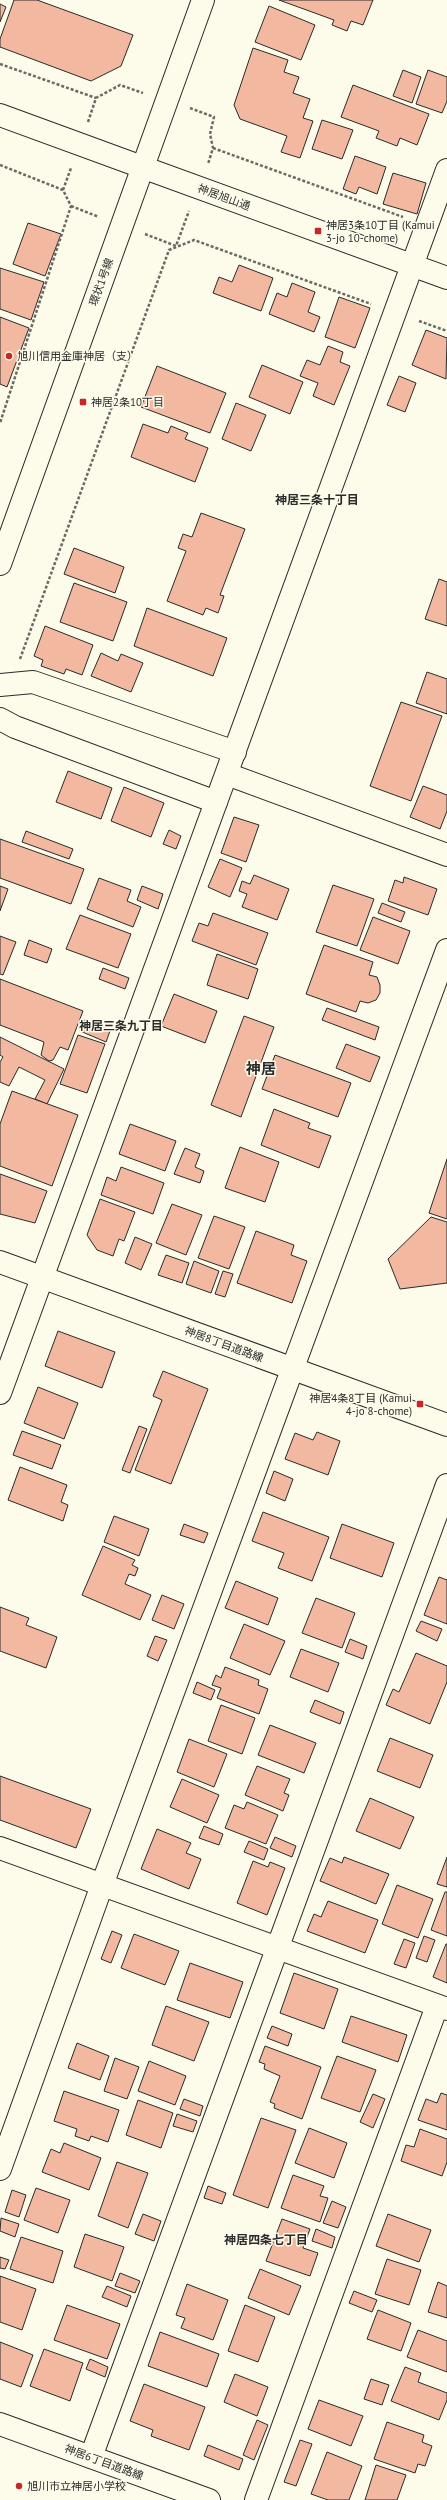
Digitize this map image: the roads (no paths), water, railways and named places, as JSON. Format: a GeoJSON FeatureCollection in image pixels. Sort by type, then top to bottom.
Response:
{"type":"FeatureCollection","features":[{"type":"Feature","properties":{"kind":"street","name":"環状1号線"},"geometry":{"type":"LineString","coordinates":[[0,564],[203,0]]}},
{"type":"Feature","properties":{"kind":"street","name":"神居旭山通"},"geometry":{"type":"LineString","coordinates":[[0,116],[447,278]]}},
{"type":"Feature","properties":{"kind":"street"},"geometry":{"type":"LineString","coordinates":[[0,1393],[41,1277],[235,752],[411,265],[447,170]]}},
{"type":"Feature","properties":{"kind":"street"},"geometry":{"type":"LineString","coordinates":[[5,684],[33,682],[235,752]]}},
{"type":"Feature","properties":{"kind":"street"},"geometry":{"type":"LineString","coordinates":[[0,719],[15,727],[216,802]]}},
{"type":"Feature","properties":{"kind":"street"},"geometry":{"type":"LineString","coordinates":[[226,774],[447,855]]}},
{"type":"Feature","properties":{"kind":"street"},"geometry":{"type":"LineString","coordinates":[[0,2170],[102,1885],[447,950]]}},
{"type":"Feature","properties":{"kind":"street","name":"神居8丁目道路線"},"geometry":{"type":"LineString","coordinates":[[0,1262],[447,1425]]}},
{"type":"Feature","properties":{"kind":"street"},"geometry":{"type":"LineString","coordinates":[[91,2457],[276,1948],[447,1485]]}},
{"type":"Feature","properties":{"kind":"street"},"geometry":{"type":"LineString","coordinates":[[0,1848],[442,2007],[256,2500]]}},
{"type":"Feature","properties":{"kind":"street","name":"神居6丁目道路線"},"geometry":{"type":"LineString","coordinates":[[0,2424],[209,2500]]}},
{"type":"Feature","properties":{"kind":"place","name":"神居3条10丁目 (Kamui 3-jo 10-chome)"},"geometry":{"type":"Point","coordinates":[318,231]}},
{"type":"Feature","properties":{"kind":"place","name":"旭川信用金庫神居（支）"},"geometry":{"type":"Point","coordinates":[9,356]}},
{"type":"Feature","properties":{"kind":"place","name":"神居2条10丁目"},"geometry":{"type":"Point","coordinates":[83,402]}},
{"type":"Feature","properties":{"kind":"place","name":"神居4条8丁目 (Kamui 4-jo 8-chome)"},"geometry":{"type":"Point","coordinates":[420,1404]}},
{"type":"Feature","properties":{"kind":"place","name":"旭川市立神居小学校"},"geometry":{"type":"Point","coordinates":[19,2486]}},
{"type":"Feature","properties":{"kind":"district","name":"神居三条十丁目"},"geometry":{"type":"Point","coordinates":[317,499]}},
{"type":"Feature","properties":{"kind":"district","name":"神居三条九丁目"},"geometry":{"type":"Point","coordinates":[121,1025]}},
{"type":"Feature","properties":{"kind":"district","name":"神居"},"geometry":{"type":"Point","coordinates":[261,1068]}},
{"type":"Feature","properties":{"kind":"district","name":"神居四条七丁目"},"geometry":{"type":"Point","coordinates":[266,2239]}}]}
